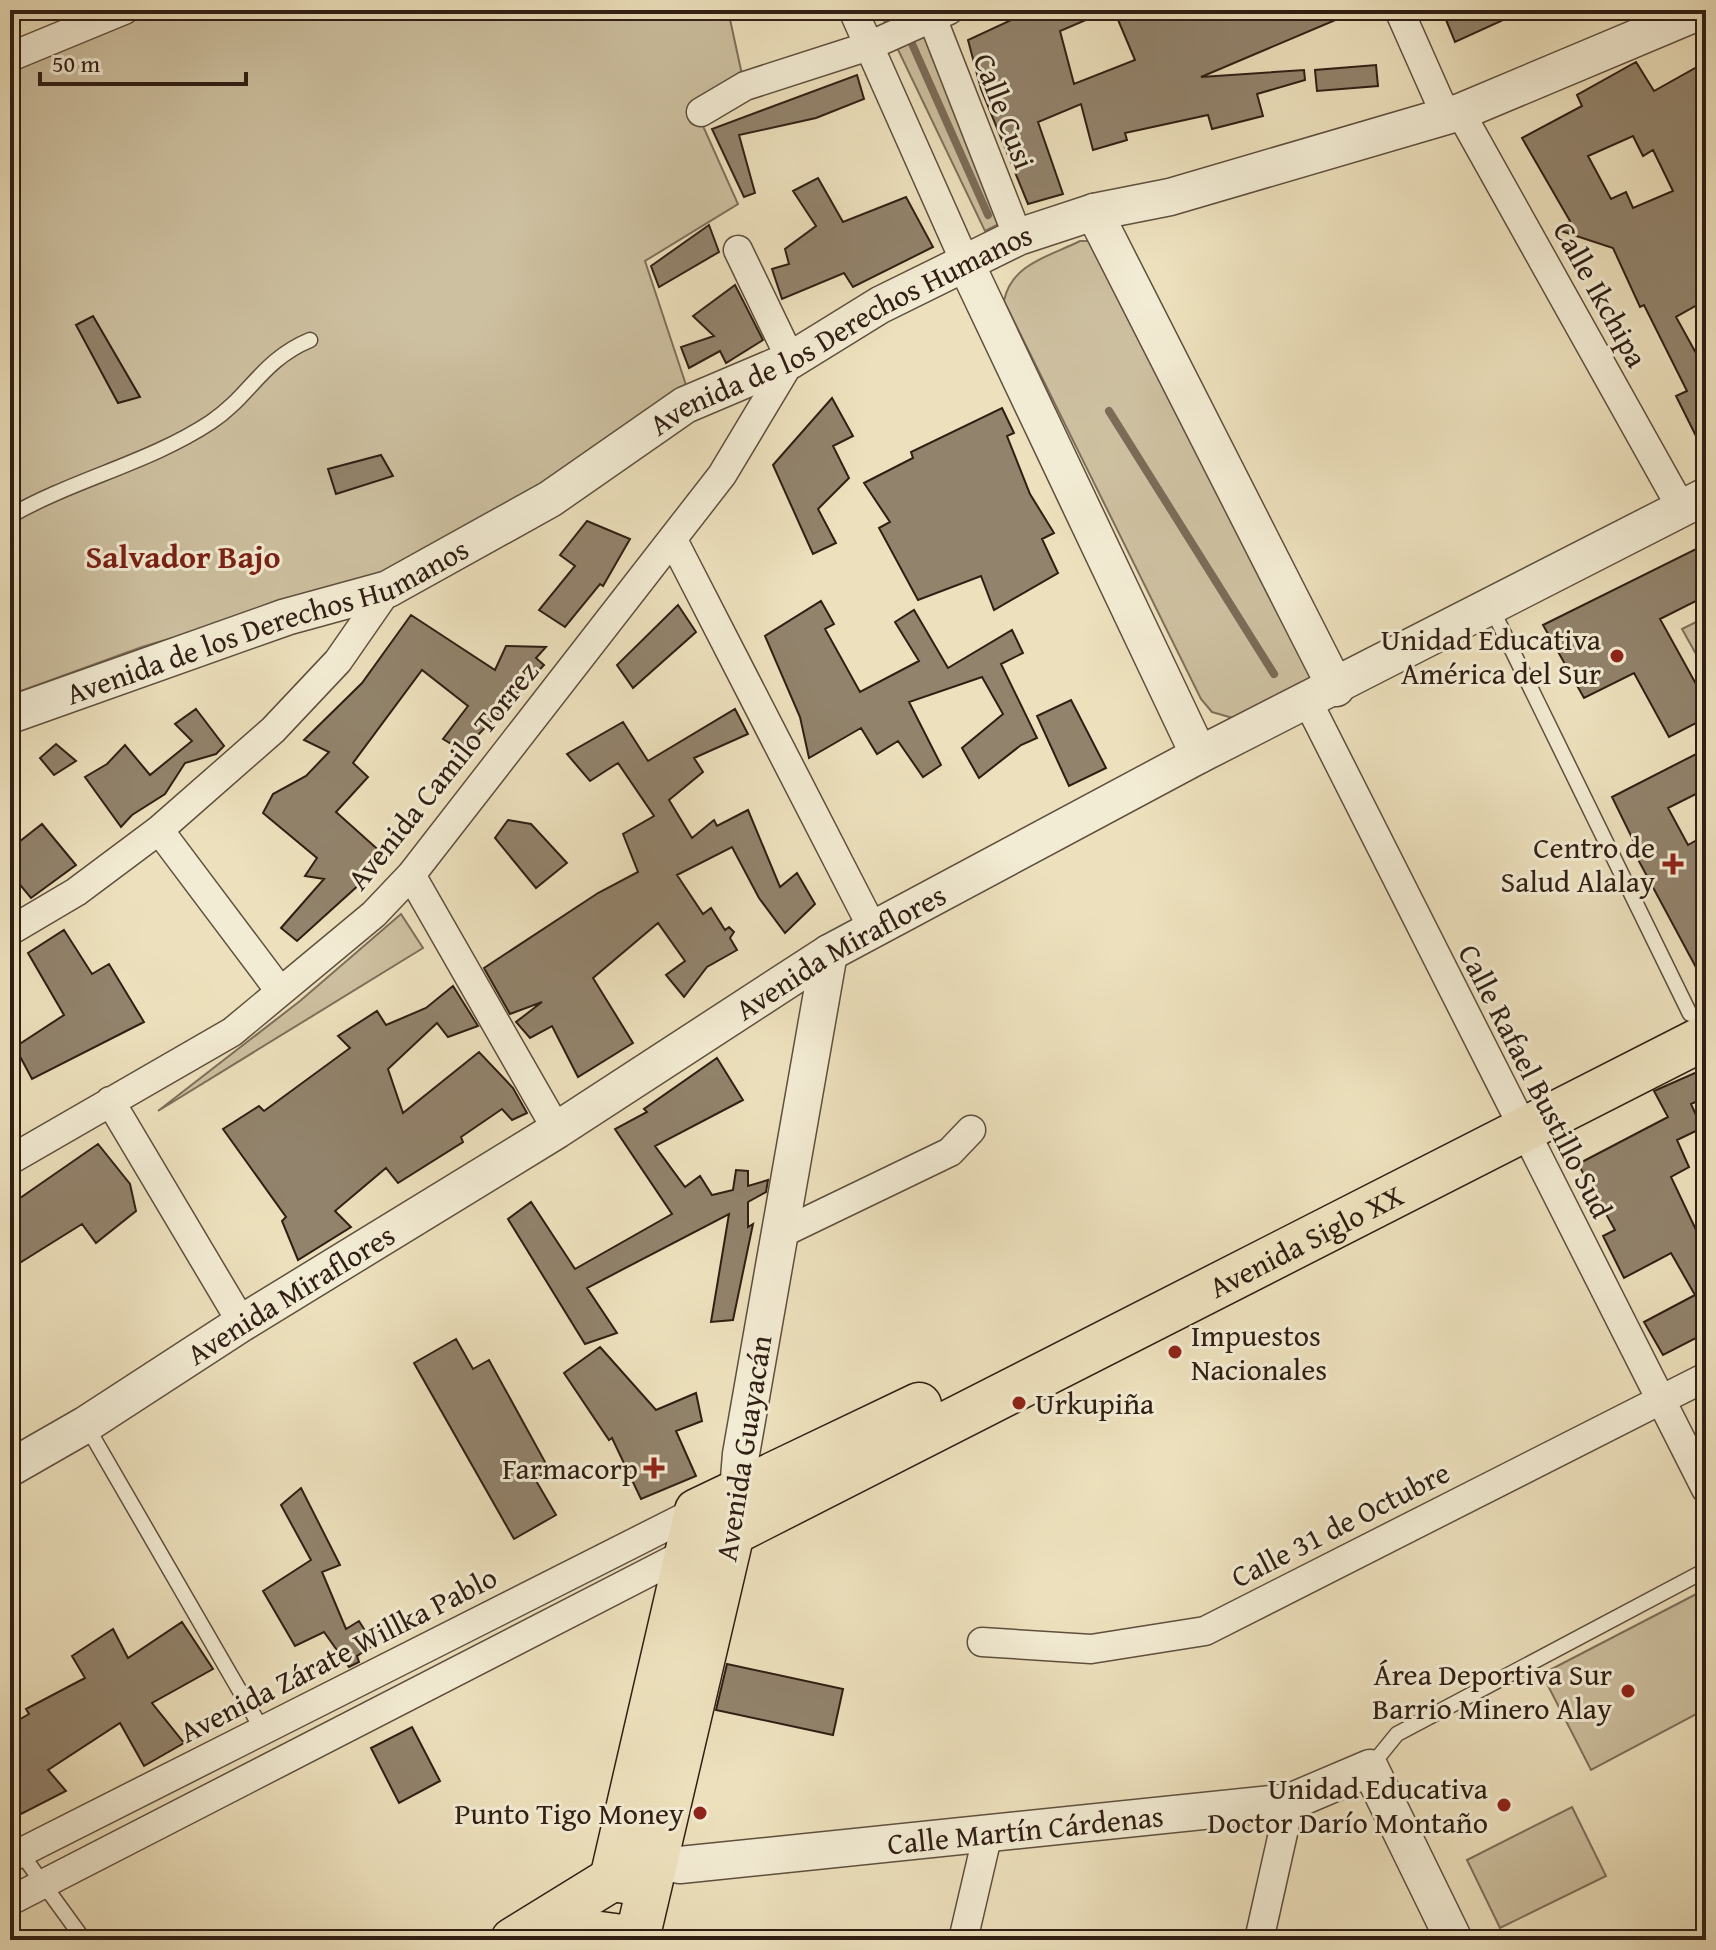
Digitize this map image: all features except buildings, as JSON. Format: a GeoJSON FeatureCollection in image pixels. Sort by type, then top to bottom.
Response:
{"type":"FeatureCollection","features":[{"type":"Feature","properties":{"kind":"highway","name":"Avenida Siglo XX"},"geometry":{"type":"LineString","coordinates":[[715,1522],[1515,1117],[1701,1019]]}},
{"type":"Feature","properties":{"kind":"highway","name":"Avenida Guayacán"},"geometry":{"type":"LineString","coordinates":[[637,1939],[634,1870],[715,1522]]}},
{"type":"Feature","properties":{"kind":"highway"},"geometry":{"type":"LineString","coordinates":[[513,1940],[634,1870]]}},
{"type":"Feature","properties":{"kind":"highway"},"geometry":{"type":"LineString","coordinates":[[590,1940],[600,1934],[637,1939]]}},
{"type":"Feature","properties":{"kind":"street"},"geometry":{"type":"LineString","coordinates":[[10,57],[124,10]]}},
{"type":"Feature","properties":{"kind":"street"},"geometry":{"type":"LineString","coordinates":[[853,10],[966,264],[1199,755]]}},
{"type":"Feature","properties":{"kind":"street","name":"Calle Ikchipa"},"geometry":{"type":"LineString","coordinates":[[1399,10],[1453,114],[1694,502]]}},
{"type":"Feature","properties":{"kind":"street","name":"Avenida de los Derechos Humanos"},"geometry":{"type":"LineString","coordinates":[[10,715],[286,617],[388,589],[550,499],[685,405],[791,360],[880,305],[1018,237],[1094,212],[1170,197],[1453,114],[1703,10]]}},
{"type":"Feature","properties":{"kind":"street"},"geometry":{"type":"LineString","coordinates":[[701,112],[745,86],[869,46],[937,13]]}},
{"type":"Feature","properties":{"kind":"street","name":"Calle Cusi"},"geometry":{"type":"LineString","coordinates":[[937,13],[1018,237]]}},
{"type":"Feature","properties":{"kind":"street"},"geometry":{"type":"LineString","coordinates":[[1094,212],[1322,695]]}},
{"type":"Feature","properties":{"kind":"street"},"geometry":{"type":"LineString","coordinates":[[738,250],[791,360]]}},
{"type":"Feature","properties":{"kind":"street","name":"Avenida Camilo Torrez"},"geometry":{"type":"LineString","coordinates":[[12,1154],[232,1032],[374,914],[411,875],[722,475],[791,360]]}},
{"type":"Feature","properties":{"kind":"street","name":"Avenida Miraflores"},"geometry":{"type":"LineString","coordinates":[[10,1468],[85,1425],[242,1323],[557,1130],[829,953],[1199,755],[1322,695],[1694,502]]}},
{"type":"Feature","properties":{"kind":"street"},"geometry":{"type":"LineString","coordinates":[[673,540],[873,929]]}},
{"type":"Feature","properties":{"kind":"street"},"geometry":{"type":"LineString","coordinates":[[10,931],[76,892],[159,830],[273,730],[338,661],[388,589]]}},
{"type":"Feature","properties":{"kind":"street","name":"Calle Rafael Bustillo Sud"},"geometry":{"type":"LineString","coordinates":[[1322,695],[1515,1117],[1706,1489]]}},
{"type":"Feature","properties":{"kind":"street"},"geometry":{"type":"LineString","coordinates":[[159,830],[280,991]]}},
{"type":"Feature","properties":{"kind":"street"},"geometry":{"type":"LineString","coordinates":[[411,875],[557,1130]]}},
{"type":"Feature","properties":{"kind":"street","name":"Avenida Guayacán"},"geometry":{"type":"LineString","coordinates":[[715,1522],[741,1454],[829,953]]}},
{"type":"Feature","properties":{"kind":"street"},"geometry":{"type":"LineString","coordinates":[[110,1101],[242,1323]]}},
{"type":"Feature","properties":{"kind":"street"},"geometry":{"type":"LineString","coordinates":[[780,1234],[950,1152],[971,1130]]}},
{"type":"Feature","properties":{"kind":"street","name":"Calle 31 de Octubre"},"geometry":{"type":"LineString","coordinates":[[982,1642],[1091,1649],[1205,1631],[1706,1377]]}},
{"type":"Feature","properties":{"kind":"street"},"geometry":{"type":"LineString","coordinates":[[10,1901],[715,1522]]}},
{"type":"Feature","properties":{"kind":"street","name":"Avenida Zárate Willka Pablo"},"geometry":{"type":"LineString","coordinates":[[14,1850],[715,1522]]}},
{"type":"Feature","properties":{"kind":"street"},"geometry":{"type":"LineString","coordinates":[[1370,1768],[1454,1940]]}},
{"type":"Feature","properties":{"kind":"street","name":"Calle Martín Cárdenas"},"geometry":{"type":"LineString","coordinates":[[634,1870],[1290,1802],[1370,1768]]}},
{"type":"Feature","properties":{"kind":"street"},"geometry":{"type":"LineString","coordinates":[[1259,1940],[1290,1802]]}},
{"type":"Feature","properties":{"kind":"street"},"geometry":{"type":"LineString","coordinates":[[963,1940],[988,1833]]}},
{"type":"Feature","properties":{"kind":"lane"},"geometry":{"type":"LineString","coordinates":[[10,516],[45,496],[185,437],[214,420],[285,351],[310,340]]}},
{"type":"Feature","properties":{"kind":"lane"},"geometry":{"type":"LineString","coordinates":[[1491,606],[1701,1019]]}},
{"type":"Feature","properties":{"kind":"lane"},"geometry":{"type":"LineString","coordinates":[[85,1425],[263,1731]]}},
{"type":"Feature","properties":{"kind":"lane","name":"Calle Martín Cárdenas"},"geometry":{"type":"LineString","coordinates":[[1370,1768],[1397,1734],[1706,1570]]}},
{"type":"Feature","properties":{"kind":"lane"},"geometry":{"type":"LineString","coordinates":[[14,1850],[84,1940]]}},
{"type":"Feature","properties":{"kind":"shaded area"},"geometry":{"type":"Polygon","coordinates":[[[149,10],[728,10],[744,84],[694,106],[738,204],[645,261],[687,388],[487,522],[409,567],[142,647],[10,695],[10,70],[149,10]]]}},
{"type":"Feature","properties":{"kind":"shaded area"},"geometry":{"type":"Polygon","coordinates":[[[879,10],[915,10],[1007,220],[985,231],[879,10]]]}},
{"type":"Feature","properties":{"kind":"shaded area"},"geometry":{"type":"Polygon","coordinates":[[[1080,241],[1090,241],[1323,679],[1236,719],[1212,712],[1201,699],[1004,301],[1008,288],[1023,270],[1080,241]]]}},
{"type":"Feature","properties":{"kind":"shaded area"},"geometry":{"type":"Polygon","coordinates":[[[1706,617],[1706,672],[1682,629],[1706,617]]]}},
{"type":"Feature","properties":{"kind":"shaded area"},"geometry":{"type":"Polygon","coordinates":[[[401,914],[423,948],[158,1111],[300,1001],[401,914]]]}},
{"type":"Feature","properties":{"kind":"shaded area","name":"Área Deportiva Sur Barrio Minero Alay"},"geometry":{"type":"Polygon","coordinates":[[[1706,1589],[1706,1709],[1591,1770],[1542,1674],[1706,1589]]]}},
{"type":"Feature","properties":{"kind":"shaded area"},"geometry":{"type":"Polygon","coordinates":[[[1572,1807],[1606,1876],[1500,1928],[1467,1860],[1572,1807]]]}},
{"type":"Feature","properties":{"kind":"waterway"},"geometry":{"type":"LineString","coordinates":[[897,10],[988,215]]}},
{"type":"Feature","properties":{"kind":"waterway"},"geometry":{"type":"LineString","coordinates":[[1109,411],[1274,674]]}},
{"type":"Feature","properties":{"kind":"place","name":"Unidad Educativa América del Sur"},"geometry":{"type":"Point","coordinates":[1617,656]}},
{"type":"Feature","properties":{"kind":"place","name":"Centro de Salud Alalay"},"geometry":{"type":"Point","coordinates":[1673,864]}},
{"type":"Feature","properties":{"kind":"place","name":"Impuestos Nacionales"},"geometry":{"type":"Point","coordinates":[1175,1352]}},
{"type":"Feature","properties":{"kind":"place","name":"Urkupiña"},"geometry":{"type":"Point","coordinates":[1019,1403]}},
{"type":"Feature","properties":{"kind":"place","name":"Farmacorp"},"geometry":{"type":"Point","coordinates":[654,1468]}},
{"type":"Feature","properties":{"kind":"place","name":"Área Deportiva Sur Barrio Minero Alay"},"geometry":{"type":"Point","coordinates":[1628,1691]}},
{"type":"Feature","properties":{"kind":"place","name":"Unidad Educativa Doctor Darío Montaño"},"geometry":{"type":"Point","coordinates":[1504,1805]}},
{"type":"Feature","properties":{"kind":"place","name":"Punto Tigo Money"},"geometry":{"type":"Point","coordinates":[700,1813]}},
{"type":"Feature","properties":{"kind":"district","name":"Salvador Bajo"},"geometry":{"type":"Point","coordinates":[183,556]}}]}
